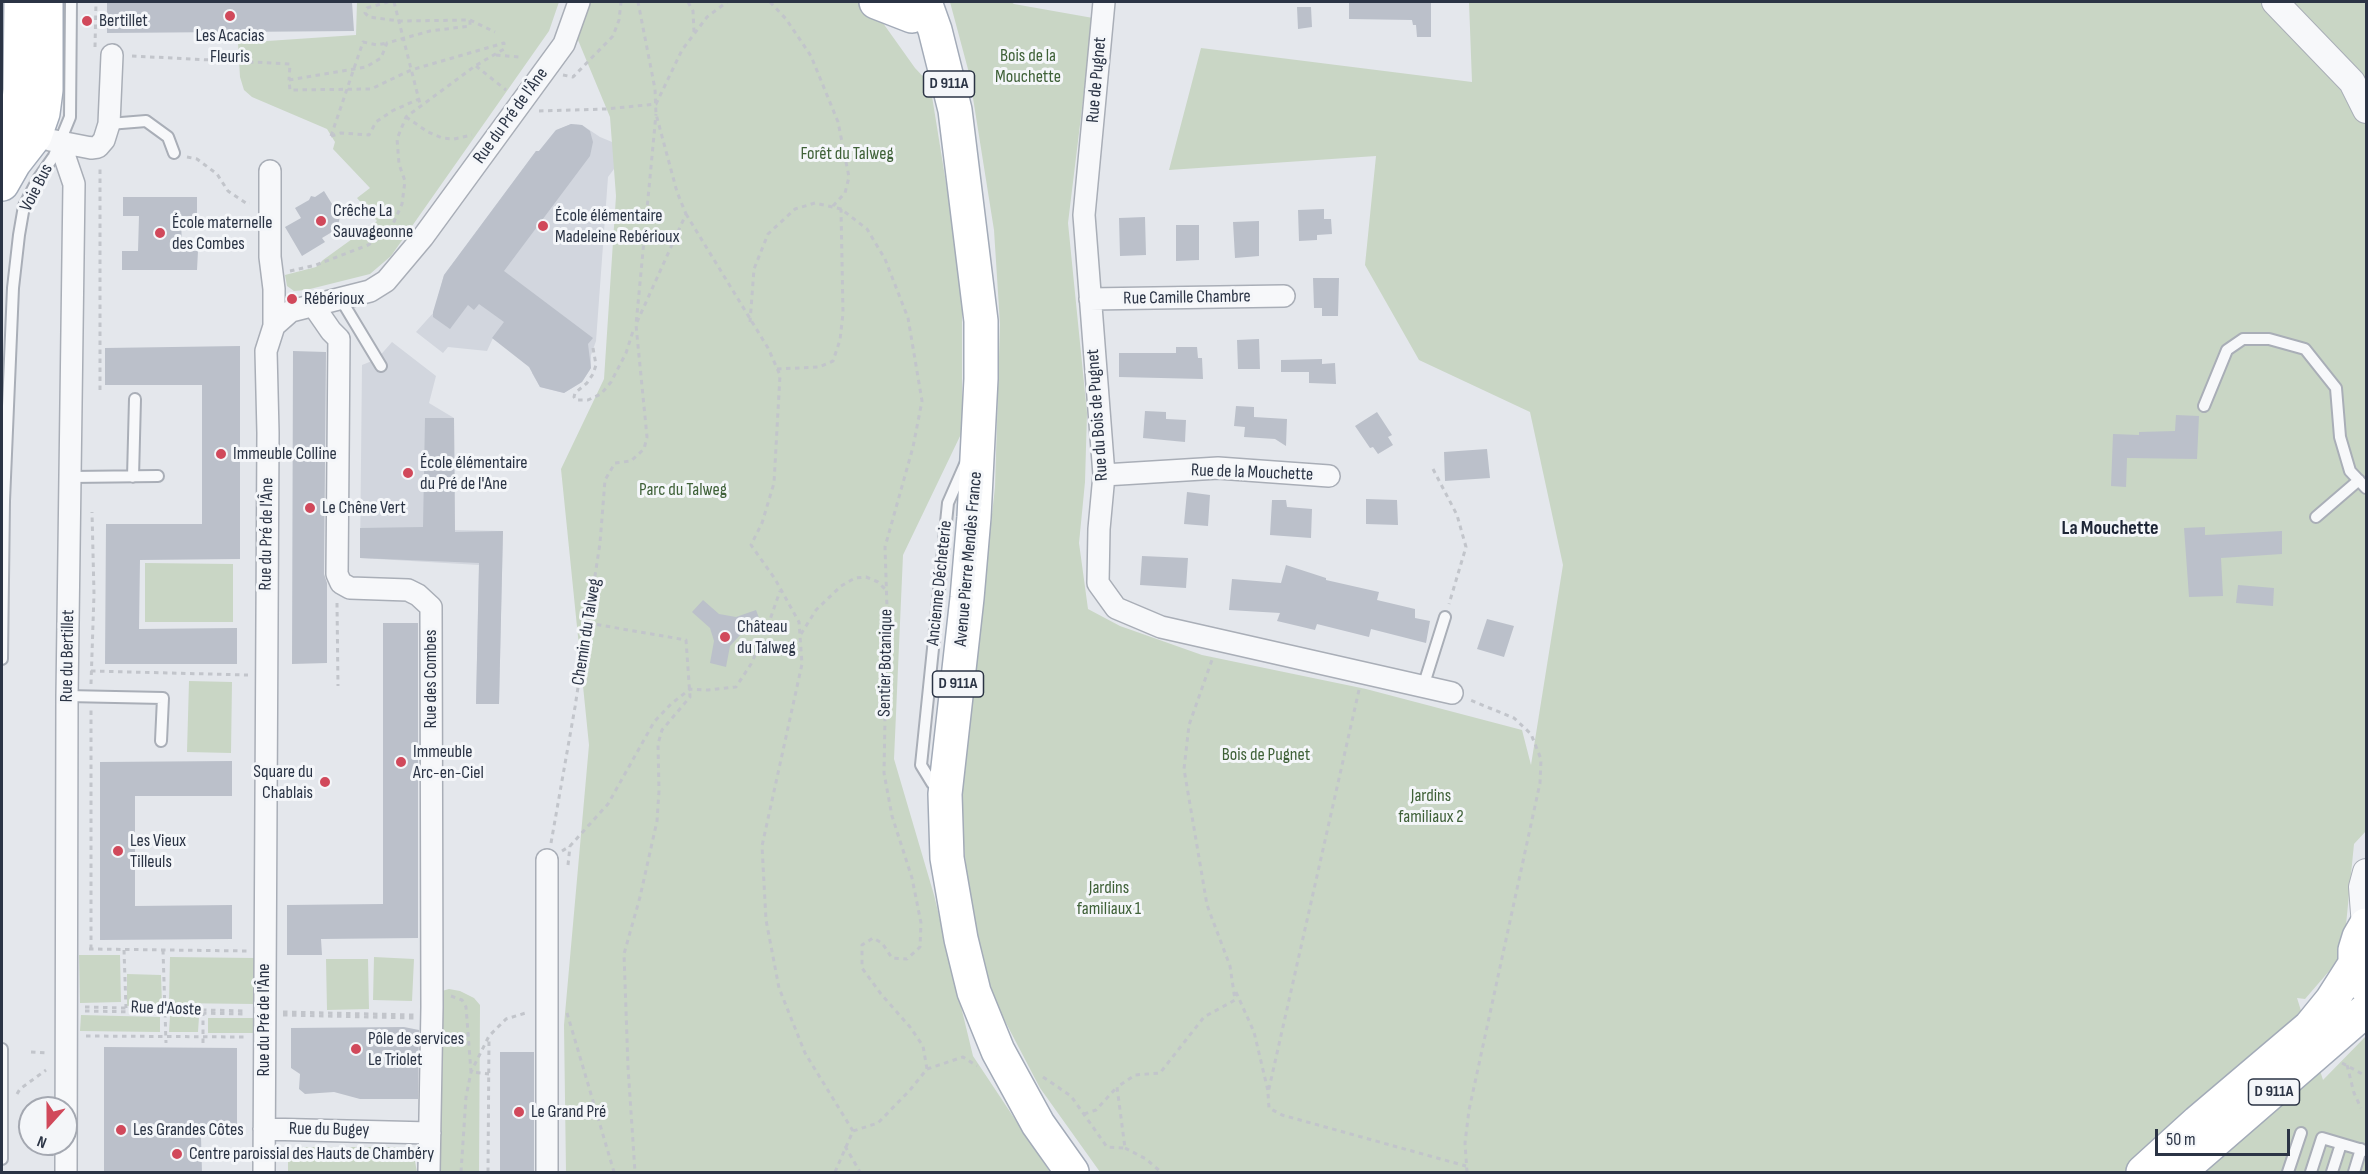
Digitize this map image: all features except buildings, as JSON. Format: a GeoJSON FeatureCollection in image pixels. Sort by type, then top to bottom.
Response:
{"type":"FeatureCollection","features":[{"type":"Feature","properties":{"kind":"main road"},"geometry":{"type":"LineString","coordinates":[[8,174],[20,90],[21,2]]}},
{"type":"Feature","properties":{"kind":"main road"},"geometry":{"type":"LineString","coordinates":[[8,174],[48,139],[43,113],[46,90],[46,2]]}},
{"type":"Feature","properties":{"kind":"main road"},"geometry":{"type":"LineString","coordinates":[[876,2],[914,6]]}},
{"type":"Feature","properties":{"kind":"main road"},"geometry":{"type":"LineString","coordinates":[[942,2],[969,108],[963,169]]}},
{"type":"Feature","properties":{"kind":"main road","name":"Avenue Pierre Mendès France"},"geometry":{"type":"LineString","coordinates":[[914,6],[942,123],[963,169],[981,321],[978,441],[967,598],[945,794],[947,858],[961,939],[974,992],[998,1051],[1038,1124],[1072,1173]]}},
{"type":"Feature","properties":{"kind":"main road"},"geometry":{"type":"LineString","coordinates":[[2361,976],[2355,951],[2364,919]]}},
{"type":"Feature","properties":{"kind":"main road","name":"D 911A"},"geometry":{"type":"LineString","coordinates":[[2143,1173],[2198,1122],[2310,1027],[2332,1000],[2361,976]]}},
{"type":"Feature","properties":{"kind":"main road","name":"D 911A"},"geometry":{"type":"LineString","coordinates":[[2179,1173],[2367,1011]]}},
{"type":"Feature","properties":{"kind":"street","name":"Rue du Pré de l'Âne"},"geometry":{"type":"LineString","coordinates":[[264,1173],[268,433],[266,351],[274,326],[291,311],[370,291],[386,281],[423,237],[564,44],[579,2]]}},
{"type":"Feature","properties":{"kind":"street","name":"Rue de Pugnet"},"geometry":{"type":"LineString","coordinates":[[1090,158],[1104,2]]}},
{"type":"Feature","properties":{"kind":"street"},"geometry":{"type":"LineString","coordinates":[[2275,2],[2352,82],[2367,110]]}},
{"type":"Feature","properties":{"kind":"street"},"geometry":{"type":"LineString","coordinates":[[48,139],[90,148],[98,147],[104,140],[110,124],[112,56]]}},
{"type":"Feature","properties":{"kind":"street","name":"Rue du Bertillet"},"geometry":{"type":"LineString","coordinates":[[48,139],[74,184],[67,696],[66,1173]]}},
{"type":"Feature","properties":{"kind":"street","name":"Rue du Bois de Pugnet"},"geometry":{"type":"LineString","coordinates":[[1090,158],[1084,214],[1104,475],[1099,529],[1098,584],[1116,608],[1161,627],[1452,693]]}},
{"type":"Feature","properties":{"kind":"street"},"geometry":{"type":"LineString","coordinates":[[270,171],[269,204],[274,326]]}},
{"type":"Feature","properties":{"kind":"street","name":"Rue Camille Chambre"},"geometry":{"type":"LineString","coordinates":[[1090,299],[1284,296]]}},
{"type":"Feature","properties":{"kind":"street"},"geometry":{"type":"LineString","coordinates":[[313,306],[331,332],[339,339],[337,574]]}},
{"type":"Feature","properties":{"kind":"street","name":"Rue de la Mouchette"},"geometry":{"type":"LineString","coordinates":[[1104,475],[1218,468],[1329,476]]}},
{"type":"Feature","properties":{"kind":"street","name":"Rue des Combes"},"geometry":{"type":"LineString","coordinates":[[337,574],[341,583],[350,588],[408,590],[418,595],[431,607],[429,1173]]}},
{"type":"Feature","properties":{"kind":"street"},"geometry":{"type":"LineString","coordinates":[[547,860],[547,1173]]}},
{"type":"Feature","properties":{"kind":"street"},"geometry":{"type":"LineString","coordinates":[[2364,919],[2362,887],[2367,872]]}},
{"type":"Feature","properties":{"kind":"street","name":"Rue du Bugey"},"geometry":{"type":"LineString","coordinates":[[264,1129],[430,1133]]}},
{"type":"Feature","properties":{"kind":"lane","name":"Voie Bus"},"geometry":{"type":"LineString","coordinates":[[2,659],[4,501],[13,288],[24,207],[38,179],[45,171],[48,139],[70,117],[71,2]]}},
{"type":"Feature","properties":{"kind":"lane"},"geometry":{"type":"LineString","coordinates":[[110,124],[146,121],[168,137],[174,153]]}},
{"type":"Feature","properties":{"kind":"lane"},"geometry":{"type":"LineString","coordinates":[[340,298],[381,366]]}},
{"type":"Feature","properties":{"kind":"lane"},"geometry":{"type":"LineString","coordinates":[[2204,406],[2227,350],[2243,339],[2269,339],[2305,349],[2336,388],[2340,437],[2350,471],[2363,484],[2316,517]]}},
{"type":"Feature","properties":{"kind":"lane"},"geometry":{"type":"LineString","coordinates":[[133,477],[135,399]]}},
{"type":"Feature","properties":{"kind":"lane"},"geometry":{"type":"LineString","coordinates":[[71,477],[158,476]]}},
{"type":"Feature","properties":{"kind":"lane"},"geometry":{"type":"LineString","coordinates":[[1423,687],[1445,617]]}},
{"type":"Feature","properties":{"kind":"lane"},"geometry":{"type":"LineString","coordinates":[[67,696],[163,698],[161,741]]}},
{"type":"Feature","properties":{"kind":"lane"},"geometry":{"type":"LineString","coordinates":[[2,1049],[2,1159]]}},
{"type":"Feature","properties":{"kind":"lane"},"geometry":{"type":"LineString","coordinates":[[2288,1173],[2301,1132]]}},
{"type":"Feature","properties":{"kind":"lane"},"geometry":{"type":"LineString","coordinates":[[2312,1173],[2322,1138],[2364,1150],[2354,1173]]}},
{"type":"Feature","properties":{"kind":"lane"},"geometry":{"type":"LineString","coordinates":[[2332,1173],[2341,1143]]}},
{"type":"Feature","properties":{"kind":"path"},"geometry":{"type":"LineString","coordinates":[[388,2],[367,8],[365,13],[369,17],[399,21],[470,20],[495,32]]}},
{"type":"Feature","properties":{"kind":"path"},"geometry":{"type":"LineString","coordinates":[[394,2],[420,105]]}},
{"type":"Feature","properties":{"kind":"path"},"geometry":{"type":"LineString","coordinates":[[544,70],[573,77],[613,36],[619,20],[621,2]]}},
{"type":"Feature","properties":{"kind":"path"},"geometry":{"type":"LineString","coordinates":[[638,2],[655,89],[656,114],[677,192],[686,214],[768,348],[780,375],[774,483],[762,523],[751,545],[775,579],[799,622],[802,664],[774,782],[762,846],[766,920],[779,988],[805,1053],[853,1131]]}},
{"type":"Feature","properties":{"kind":"path"},"geometry":{"type":"LineString","coordinates":[[688,2],[693,10],[694,33]]}},
{"type":"Feature","properties":{"kind":"path"},"geometry":{"type":"LineString","coordinates":[[656,104],[682,50],[707,17],[727,2]]}},
{"type":"Feature","properties":{"kind":"path"},"geometry":{"type":"LineString","coordinates":[[770,2],[786,19],[811,56],[838,122],[849,177],[845,193],[832,207]]}},
{"type":"Feature","properties":{"kind":"path"},"geometry":{"type":"LineString","coordinates":[[376,136],[341,133],[331,136],[363,42],[377,45],[430,31],[470,26],[470,20]]}},
{"type":"Feature","properties":{"kind":"path"},"geometry":{"type":"LineString","coordinates":[[289,80],[366,67],[381,58],[387,43]]}},
{"type":"Feature","properties":{"kind":"path"},"geometry":{"type":"LineString","coordinates":[[112,56],[290,64],[290,90],[347,90],[371,89],[411,70],[504,43],[504,49],[475,66],[406,117],[397,139],[399,164],[405,181],[402,204],[389,229],[368,245],[316,265],[294,269],[272,277]]}},
{"type":"Feature","properties":{"kind":"path"},"geometry":{"type":"LineString","coordinates":[[496,55],[519,57]]}},
{"type":"Feature","properties":{"kind":"path"},"geometry":{"type":"LineString","coordinates":[[475,66],[520,102],[540,112],[656,104]]}},
{"type":"Feature","properties":{"kind":"path"},"geometry":{"type":"LineString","coordinates":[[369,135],[376,122],[384,116],[419,99]]}},
{"type":"Feature","properties":{"kind":"path","name":"Chemin du Talweg"},"geometry":{"type":"LineString","coordinates":[[547,860],[588,623],[600,543],[605,480],[615,463],[631,461],[644,449],[647,437],[636,325],[656,114]]}},
{"type":"Feature","properties":{"kind":"path"},"geometry":{"type":"LineString","coordinates":[[406,117],[428,132],[454,139],[503,126]]}},
{"type":"Feature","properties":{"kind":"path"},"geometry":{"type":"LineString","coordinates":[[98,147],[100,390]]}},
{"type":"Feature","properties":{"kind":"path"},"geometry":{"type":"LineString","coordinates":[[174,153],[197,159],[216,174],[228,190],[246,203],[269,204]]}},
{"type":"Feature","properties":{"kind":"path","name":"Sentier Botanique"},"geometry":{"type":"LineString","coordinates":[[750,322],[754,269],[768,234],[795,208],[815,203],[841,209],[867,229],[885,259],[908,318],[922,401],[913,447],[885,547],[884,773],[892,816],[912,878],[921,923],[920,947],[907,959],[892,958],[882,943],[873,938],[862,945],[862,968],[880,994],[910,1027],[923,1046],[927,1069]]}},
{"type":"Feature","properties":{"kind":"path"},"geometry":{"type":"LineString","coordinates":[[777,369],[819,367],[833,361],[840,340],[843,313],[841,209]]}},
{"type":"Feature","properties":{"kind":"path"},"geometry":{"type":"LineString","coordinates":[[593,348],[596,365],[587,383],[575,393],[576,400],[588,400],[601,394],[611,382],[626,353],[636,325],[686,214]]}},
{"type":"Feature","properties":{"kind":"path"},"geometry":{"type":"LineString","coordinates":[[1433,469],[1457,515],[1466,547],[1445,617]]}},
{"type":"Feature","properties":{"kind":"path"},"geometry":{"type":"LineString","coordinates":[[91,949],[92,512]]}},
{"type":"Feature","properties":{"kind":"path"},"geometry":{"type":"LineString","coordinates":[[337,574],[338,686]]}},
{"type":"Feature","properties":{"kind":"path"},"geometry":{"type":"LineString","coordinates":[[800,637],[826,598],[855,578],[866,578],[878,582],[886,590]]}},
{"type":"Feature","properties":{"kind":"path"},"geometry":{"type":"LineString","coordinates":[[547,860],[570,846],[608,804],[654,722],[670,704],[690,689],[736,687],[751,664],[765,634],[780,590]]}},
{"type":"Feature","properties":{"kind":"path"},"geometry":{"type":"LineString","coordinates":[[588,623],[686,640],[690,697],[662,730],[658,744],[657,821],[640,897],[624,954],[635,1173]]}},
{"type":"Feature","properties":{"kind":"path"},"geometry":{"type":"LineString","coordinates":[[1084,1114],[1096,1110],[1117,1087],[1135,1075],[1160,1073],[1204,1017],[1235,1000],[1230,966],[1207,905],[1184,769],[1189,724],[1209,666],[1221,640]]}},
{"type":"Feature","properties":{"kind":"path"},"geometry":{"type":"LineString","coordinates":[[91,671],[229,675]]}},
{"type":"Feature","properties":{"kind":"path"},"geometry":{"type":"LineString","coordinates":[[1268,1093],[1363,672]]}},
{"type":"Feature","properties":{"kind":"path"},"geometry":{"type":"LineString","coordinates":[[1452,693],[1514,718],[1531,734],[1541,759],[1540,783],[1469,1110],[1465,1143],[1467,1173]]}},
{"type":"Feature","properties":{"kind":"path"},"geometry":{"type":"LineString","coordinates":[[67,948],[248,951]]}},
{"type":"Feature","properties":{"kind":"path"},"geometry":{"type":"LineString","coordinates":[[124,950],[126,1008]]}},
{"type":"Feature","properties":{"kind":"path"},"geometry":{"type":"LineString","coordinates":[[163,950],[166,1043]]}},
{"type":"Feature","properties":{"kind":"path"},"geometry":{"type":"LineString","coordinates":[[1234,988],[1254,1032],[1268,1093],[1269,1108],[1281,1115],[1466,1166]]}},
{"type":"Feature","properties":{"kind":"path","name":"Rue d'Aoste"},"geometry":{"type":"LineString","coordinates":[[67,1006],[265,1011],[431,1011],[447,996],[462,1000],[466,1007],[471,1072]]}},
{"type":"Feature","properties":{"kind":"path"},"geometry":{"type":"LineString","coordinates":[[565,1006],[614,1173]]}},
{"type":"Feature","properties":{"kind":"path"},"geometry":{"type":"LineString","coordinates":[[203,1010],[203,1043]]}},
{"type":"Feature","properties":{"kind":"path"},"geometry":{"type":"LineString","coordinates":[[461,1173],[466,1097],[471,1072],[489,1036],[506,1019],[520,1014]]}},
{"type":"Feature","properties":{"kind":"path"},"geometry":{"type":"LineString","coordinates":[[488,1173],[489,1036]]}},
{"type":"Feature","properties":{"kind":"path"},"geometry":{"type":"LineString","coordinates":[[20,1089],[67,1045],[166,1037],[264,1038]]}},
{"type":"Feature","properties":{"kind":"path"},"geometry":{"type":"LineString","coordinates":[[835,1173],[853,1131],[878,1124],[927,1069],[963,1057],[983,1070]]}},
{"type":"Feature","properties":{"kind":"path"},"geometry":{"type":"LineString","coordinates":[[2347,1065],[2354,1093],[2361,1108]]}},
{"type":"Feature","properties":{"kind":"path"},"geometry":{"type":"LineString","coordinates":[[471,1072],[489,1074]]}},
{"type":"Feature","properties":{"kind":"path"},"geometry":{"type":"LineString","coordinates":[[1042,1077],[1071,1096],[1107,1148],[1125,1148],[1146,1159],[1161,1173]]}},
{"type":"Feature","properties":{"kind":"path"},"geometry":{"type":"LineString","coordinates":[[1117,1087],[1125,1148]]}},
{"type":"Feature","properties":{"kind":"path"},"geometry":{"type":"LineString","coordinates":[[845,1146],[860,1173]]}},
{"type":"Feature","properties":{"kind":"shaded area","name":"École élémentaire Madeleine Rebérioux"},"geometry":{"type":"Polygon","coordinates":[[[571,124],[582,125],[600,137],[629,149],[608,177],[596,341],[591,355],[591,368],[582,382],[564,393],[540,387],[532,373],[534,370],[493,338],[487,351],[448,347],[443,353],[416,332],[434,312],[444,275],[536,151],[539,151],[555,131],[571,124]]]}},
{"type":"Feature","properties":{"kind":"shaded area","name":"École élémentaire du Pré de l'Ane"},"geometry":{"type":"Polygon","coordinates":[[[392,342],[436,376],[429,403],[454,418],[455,530],[503,531],[499,704],[476,704],[479,565],[360,558],[362,365],[377,359],[392,342]]]}},
{"type":"Feature","properties":{"kind":"green space"},"geometry":{"type":"Polygon","coordinates":[[[357,2],[559,2],[549,31],[391,256],[370,274],[294,291],[287,286],[285,275],[316,267],[377,221],[357,198],[370,188],[333,149],[335,142],[327,129],[252,97],[244,90],[240,77],[238,43],[356,35],[357,2]]]}},
{"type":"Feature","properties":{"kind":"green space"},"geometry":{"type":"Polygon","coordinates":[[[573,2],[868,2],[915,68],[930,84],[962,282],[962,432],[903,555],[894,759],[934,895],[973,1056],[1050,1172],[566,1172],[564,1025],[589,745],[561,469],[604,379],[616,196],[610,117],[573,28],[573,2]]]}},
{"type":"Feature","properties":{"kind":"green space"},"geometry":{"type":"Polygon","coordinates":[[[950,2],[1011,2],[1093,18],[1068,223],[1087,413],[1085,482],[1079,543],[1088,609],[1120,626],[1202,655],[1366,689],[1522,730],[1531,765],[1563,565],[1530,412],[1419,360],[1365,265],[1376,156],[1169,170],[1201,48],[1472,82],[1469,2],[2366,2],[2366,831],[2354,844],[2343,955],[2305,999],[2297,998],[2323,1080],[2366,1036],[2366,1172],[1100,1172],[1040,1088],[994,1000],[972,928],[962,826],[965,719],[984,587],[995,487],[1000,324],[994,230],[969,73],[950,2]]]}},
{"type":"Feature","properties":{"kind":"green space"},"geometry":{"type":"Polygon","coordinates":[[[145,563],[233,564],[233,622],[145,622],[145,563]]]}},
{"type":"Feature","properties":{"kind":"green space"},"geometry":{"type":"Polygon","coordinates":[[[189,681],[232,682],[231,753],[187,752],[189,681]]]}},
{"type":"Feature","properties":{"kind":"green space"},"geometry":{"type":"Polygon","coordinates":[[[79,955],[120,955],[121,1002],[80,1003],[79,955]]]}},
{"type":"Feature","properties":{"kind":"green space"},"geometry":{"type":"Polygon","coordinates":[[[170,957],[254,958],[254,1004],[169,1003],[170,957]]]}},
{"type":"Feature","properties":{"kind":"green space"},"geometry":{"type":"Polygon","coordinates":[[[374,957],[414,959],[412,1001],[373,1000],[374,957]]]}},
{"type":"Feature","properties":{"kind":"green space"},"geometry":{"type":"Polygon","coordinates":[[[326,959],[368,959],[369,1009],[327,1010],[326,959]]]}},
{"type":"Feature","properties":{"kind":"green space"},"geometry":{"type":"Polygon","coordinates":[[[127,974],[161,975],[162,1005],[127,1006],[127,974]]]}},
{"type":"Feature","properties":{"kind":"green space"},"geometry":{"type":"Polygon","coordinates":[[[449,989],[460,991],[474,998],[480,1005],[479,1172],[439,1172],[442,991],[449,989]]]}},
{"type":"Feature","properties":{"kind":"green space"},"geometry":{"type":"Polygon","coordinates":[[[81,1015],[160,1017],[160,1032],[80,1031],[81,1015]]]}},
{"type":"Feature","properties":{"kind":"green space"},"geometry":{"type":"Polygon","coordinates":[[[170,1016],[199,1017],[198,1032],[169,1032],[170,1016]]]}},
{"type":"Feature","properties":{"kind":"green space"},"geometry":{"type":"Polygon","coordinates":[[[208,1018],[255,1018],[255,1033],[208,1033],[208,1018]]]}},
{"type":"Feature","properties":{"kind":"green space"},"geometry":{"type":"Polygon","coordinates":[[[399,1147],[414,1156],[417,1172],[288,1171],[288,1149],[399,1147]]]}},
{"type":"Feature","properties":{"kind":"place","name":"Les Acacias Fleuris"},"geometry":{"type":"Point","coordinates":[230,16]}},
{"type":"Feature","properties":{"kind":"place","name":"Bertillet"},"geometry":{"type":"Point","coordinates":[87,21]}},
{"type":"Feature","properties":{"kind":"place","name":"Crêche La Sauvageonne"},"geometry":{"type":"Point","coordinates":[321,221]}},
{"type":"Feature","properties":{"kind":"place","name":"École élémentaire Madeleine Rebérioux"},"geometry":{"type":"Point","coordinates":[543,226]}},
{"type":"Feature","properties":{"kind":"place","name":"École maternelle des Combes"},"geometry":{"type":"Point","coordinates":[160,233]}},
{"type":"Feature","properties":{"kind":"place","name":"Rébérioux"},"geometry":{"type":"Point","coordinates":[292,299]}},
{"type":"Feature","properties":{"kind":"place","name":"Immeuble Colline"},"geometry":{"type":"Point","coordinates":[221,454]}},
{"type":"Feature","properties":{"kind":"place","name":"École élémentaire du Pré de l'Ane"},"geometry":{"type":"Point","coordinates":[408,473]}},
{"type":"Feature","properties":{"kind":"place","name":"Le Chêne Vert"},"geometry":{"type":"Point","coordinates":[310,508]}},
{"type":"Feature","properties":{"kind":"place","name":"Château du Talweg"},"geometry":{"type":"Point","coordinates":[725,637]}},
{"type":"Feature","properties":{"kind":"place","name":"Immeuble Arc-en-Ciel"},"geometry":{"type":"Point","coordinates":[401,762]}},
{"type":"Feature","properties":{"kind":"place","name":"Square du Chablais"},"geometry":{"type":"Point","coordinates":[325,782]}},
{"type":"Feature","properties":{"kind":"place","name":"Les Vieux Tilleuls"},"geometry":{"type":"Point","coordinates":[118,851]}},
{"type":"Feature","properties":{"kind":"place","name":"Pôle de services Le Triolet"},"geometry":{"type":"Point","coordinates":[356,1049]}},
{"type":"Feature","properties":{"kind":"place","name":"Le Grand Pré"},"geometry":{"type":"Point","coordinates":[519,1112]}},
{"type":"Feature","properties":{"kind":"place","name":"Les Grandes Côtes"},"geometry":{"type":"Point","coordinates":[121,1130]}},
{"type":"Feature","properties":{"kind":"place","name":"Centre paroissial des Hauts de Chambéry"},"geometry":{"type":"Point","coordinates":[177,1154]}},
{"type":"Feature","properties":{"kind":"district","name":"La Mouchette"},"geometry":{"type":"Point","coordinates":[2110,529]}},
{"type":"Feature","properties":{"kind":"park label","name":"Bois de la Mouchette"},"geometry":{"type":"Point","coordinates":[1028,66]}},
{"type":"Feature","properties":{"kind":"park label","name":"Forêt du Talweg"},"geometry":{"type":"Point","coordinates":[847,154]}},
{"type":"Feature","properties":{"kind":"park label","name":"Parc du Talweg"},"geometry":{"type":"Point","coordinates":[683,490]}},
{"type":"Feature","properties":{"kind":"park label","name":"Bois de Pugnet"},"geometry":{"type":"Point","coordinates":[1266,755]}},
{"type":"Feature","properties":{"kind":"park label","name":"Jardins familiaux 2"},"geometry":{"type":"Point","coordinates":[1431,806]}},
{"type":"Feature","properties":{"kind":"park label","name":"Jardins familiaux 1"},"geometry":{"type":"Point","coordinates":[1109,898]}}]}
